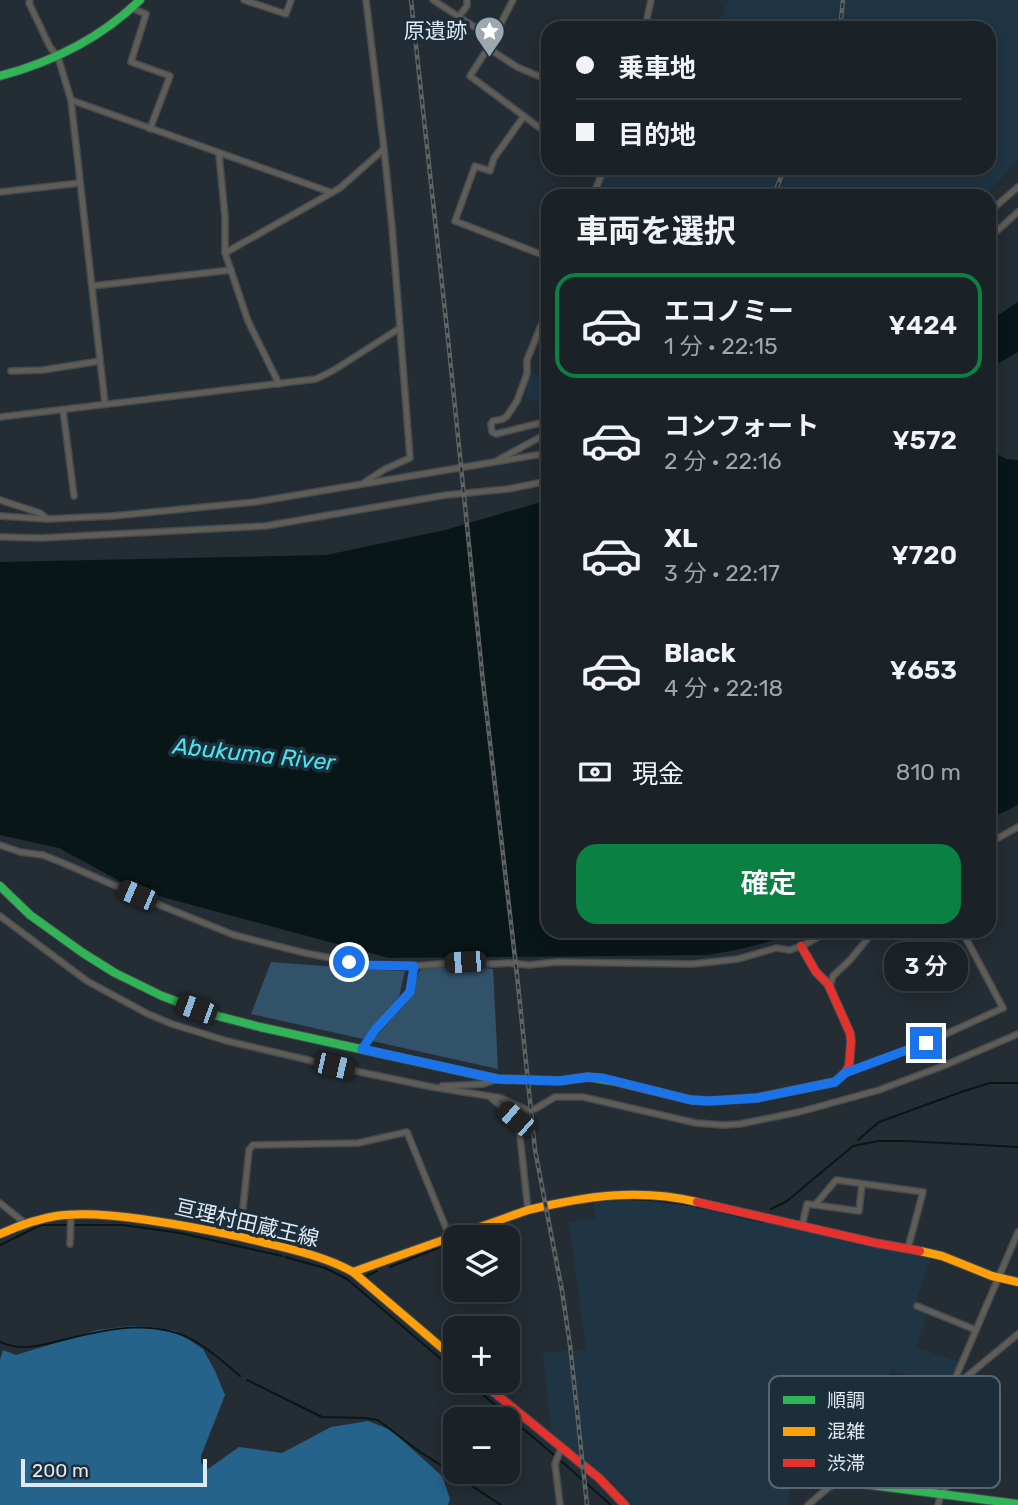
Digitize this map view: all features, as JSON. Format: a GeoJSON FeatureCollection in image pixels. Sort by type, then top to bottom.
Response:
{"type":"FeatureCollection","features":[{"type":"Feature","properties":{"kind":"street"},"geometry":{"type":"LineString","coordinates":[[30,0],[50,47],[58,57],[71,100],[105,404]]}},
{"type":"Feature","properties":{"kind":"street"},"geometry":{"type":"LineString","coordinates":[[0,76],[58,57],[105,30],[140,0]]}},
{"type":"Feature","properties":{"kind":"street"},"geometry":{"type":"LineString","coordinates":[[244,0],[286,14],[291,0]]}},
{"type":"Feature","properties":{"kind":"street"},"geometry":{"type":"LineString","coordinates":[[363,483],[410,458],[392,227],[366,0]]}},
{"type":"Feature","properties":{"kind":"street"},"geometry":{"type":"LineString","coordinates":[[433,0],[494,38]]}},
{"type":"Feature","properties":{"kind":"street"},"geometry":{"type":"LineString","coordinates":[[459,16],[467,6],[467,0]]}},
{"type":"Feature","properties":{"kind":"street"},"geometry":{"type":"LineString","coordinates":[[513,0],[494,38],[470,76],[541,129]]}},
{"type":"Feature","properties":{"kind":"street"},"geometry":{"type":"LineString","coordinates":[[646,21],[651,0]]}},
{"type":"Feature","properties":{"kind":"street"},"geometry":{"type":"LineString","coordinates":[[131,8],[146,14],[131,62],[170,76],[150,129]]}},
{"type":"Feature","properties":{"kind":"street"},"geometry":{"type":"LineString","coordinates":[[488,48],[517,67],[541,77]]}},
{"type":"Feature","properties":{"kind":"street"},"geometry":{"type":"LineString","coordinates":[[71,100],[330,192]]}},
{"type":"Feature","properties":{"kind":"street"},"geometry":{"type":"LineString","coordinates":[[524,116],[494,158],[490,171],[475,166],[455,221],[541,254]]}},
{"type":"Feature","properties":{"kind":"street"},"geometry":{"type":"LineString","coordinates":[[225,253],[340,188],[384,149]]}},
{"type":"Feature","properties":{"kind":"street"},"geometry":{"type":"LineString","coordinates":[[219,154],[225,217],[225,253],[248,321],[279,384]]}},
{"type":"Feature","properties":{"kind":"street"},"geometry":{"type":"LineString","coordinates":[[0,192],[80,183]]}},
{"type":"Feature","properties":{"kind":"street"},"geometry":{"type":"LineString","coordinates":[[996,206],[1018,187]]}},
{"type":"Feature","properties":{"kind":"street"},"geometry":{"type":"LineString","coordinates":[[996,232],[1018,212]]}},
{"type":"Feature","properties":{"kind":"street"},"geometry":{"type":"LineString","coordinates":[[92,286],[231,270]]}},
{"type":"Feature","properties":{"kind":"street"},"geometry":{"type":"LineString","coordinates":[[541,325],[527,360],[527,374],[517,401],[508,416],[493,421],[491,428],[496,434],[541,423]]}},
{"type":"Feature","properties":{"kind":"street"},"geometry":{"type":"LineString","coordinates":[[0,417],[316,379],[400,328]]}},
{"type":"Feature","properties":{"kind":"street"},"geometry":{"type":"LineString","coordinates":[[11,371],[43,370],[100,360]]}},
{"type":"Feature","properties":{"kind":"street"},"geometry":{"type":"LineString","coordinates":[[63,410],[74,496]]}},
{"type":"Feature","properties":{"kind":"street"},"geometry":{"type":"LineString","coordinates":[[493,462],[541,437]]}},
{"type":"Feature","properties":{"kind":"street"},"geometry":{"type":"LineString","coordinates":[[0,516],[47,519],[112,516],[255,502],[541,454]]}},
{"type":"Feature","properties":{"kind":"street"},"geometry":{"type":"LineString","coordinates":[[0,537],[41,538],[265,526],[446,495],[508,489],[541,482]]}},
{"type":"Feature","properties":{"kind":"street"},"geometry":{"type":"LineString","coordinates":[[0,500],[40,513],[47,519]]}},
{"type":"Feature","properties":{"kind":"street"},"geometry":{"type":"LineString","coordinates":[[996,839],[1018,827]]}},
{"type":"Feature","properties":{"kind":"street"},"geometry":{"type":"LineString","coordinates":[[0,845],[20,852],[43,855],[234,935],[304,953],[367,965],[414,966],[465,962],[529,965],[558,962],[693,964],[738,959],[776,948],[790,950],[816,938]]}},
{"type":"Feature","properties":{"kind":"street"},"geometry":{"type":"LineString","coordinates":[[2,889],[30,915],[115,973],[162,996],[210,1014],[498,1079],[559,1081],[603,1078],[691,1100],[757,1098],[835,1082],[845,1073],[849,1066],[850,1034],[824,979],[816,972],[801,946]]}},
{"type":"Feature","properties":{"kind":"street"},"geometry":{"type":"LineString","coordinates":[[0,916],[87,981],[172,1024],[227,1041],[360,1072],[501,1098],[527,1110]]}},
{"type":"Feature","properties":{"kind":"street"},"geometry":{"type":"LineString","coordinates":[[830,992],[833,976],[868,938]]}},
{"type":"Feature","properties":{"kind":"street"},"geometry":{"type":"LineString","coordinates":[[845,1073],[926,1043],[1003,1008],[966,938]]}},
{"type":"Feature","properties":{"kind":"street"},"geometry":{"type":"LineString","coordinates":[[362,1049],[375,1030],[410,992],[414,966]]}},
{"type":"Feature","properties":{"kind":"street"},"geometry":{"type":"LineString","coordinates":[[535,1109],[555,1097],[583,1097],[695,1123],[740,1124],[799,1112],[879,1090],[1018,1034]]}},
{"type":"Feature","properties":{"kind":"street"},"geometry":{"type":"LineString","coordinates":[[432,1087],[483,1084],[498,1079]]}},
{"type":"Feature","properties":{"kind":"street"},"geometry":{"type":"LineString","coordinates":[[489,1096],[516,1119],[519,1126],[528,1210]]}},
{"type":"Feature","properties":{"kind":"street"},"geometry":{"type":"LineString","coordinates":[[240,1237],[249,1150],[253,1145],[358,1143],[407,1132],[445,1225]]}},
{"type":"Feature","properties":{"kind":"street"},"geometry":{"type":"LineString","coordinates":[[815,1205],[836,1180],[923,1192],[908,1248]]}},
{"type":"Feature","properties":{"kind":"street"},"geometry":{"type":"LineString","coordinates":[[802,1226],[807,1204],[859,1211],[862,1184]]}},
{"type":"Feature","properties":{"kind":"street"},"geometry":{"type":"LineString","coordinates":[[486,1225],[528,1210],[593,1196],[653,1194],[702,1202],[942,1256],[998,1278],[1018,1282]]}},
{"type":"Feature","properties":{"kind":"street"},"geometry":{"type":"LineString","coordinates":[[0,1203],[25,1223]]}},
{"type":"Feature","properties":{"kind":"street"},"geometry":{"type":"LineString","coordinates":[[70,1244],[71,1214]]}},
{"type":"Feature","properties":{"kind":"street","name":"亘理村田蔵王線"},"geometry":{"type":"LineString","coordinates":[[0,1234],[25,1223],[55,1216],[94,1214],[207,1229],[292,1250],[335,1262],[353,1272],[443,1349]]}},
{"type":"Feature","properties":{"kind":"street"},"geometry":{"type":"LineString","coordinates":[[957,1376],[1018,1232]]}},
{"type":"Feature","properties":{"kind":"street"},"geometry":{"type":"LineString","coordinates":[[353,1272],[443,1240]]}},
{"type":"Feature","properties":{"kind":"street"},"geometry":{"type":"LineString","coordinates":[[917,1306],[976,1331]]}},
{"type":"Feature","properties":{"kind":"street"},"geometry":{"type":"LineString","coordinates":[[967,1376],[1018,1334]]}},
{"type":"Feature","properties":{"kind":"street"},"geometry":{"type":"LineString","coordinates":[[495,1393],[599,1478],[625,1505]]}},
{"type":"Feature","properties":{"kind":"street"},"geometry":{"type":"LineString","coordinates":[[560,1505],[555,1464],[561,1448]]}},
{"type":"Feature","properties":{"kind":"street"},"geometry":{"type":"LineString","coordinates":[[809,1505],[828,1488]]}},
{"type":"Feature","properties":{"kind":"street"},"geometry":{"type":"LineString","coordinates":[[896,1488],[1018,1504]]}},
{"type":"Feature","properties":{"kind":"street"},"geometry":{"type":"LineString","coordinates":[[939,1505],[943,1488]]}},
{"type":"Feature","properties":{"kind":"shaded area"},"geometry":{"type":"Polygon","coordinates":[[[729,0],[1018,0],[1018,159],[991,189],[599,189],[605,175],[996,175],[996,21],[719,21],[729,0]]]}},
{"type":"Feature","properties":{"kind":"shaded area"},"geometry":{"type":"Polygon","coordinates":[[[531,373],[541,376],[541,404],[525,397],[531,373]]]}},
{"type":"Feature","properties":{"kind":"shaded area"},"geometry":{"type":"Polygon","coordinates":[[[271,962],[405,971],[399,997],[363,1039],[251,1014],[271,962]]]}},
{"type":"Feature","properties":{"kind":"shaded area"},"geometry":{"type":"Polygon","coordinates":[[[466,966],[493,969],[498,1069],[372,1041],[412,996],[419,971],[466,966]]]}},
{"type":"Feature","properties":{"kind":"shaded area"},"geometry":{"type":"Polygon","coordinates":[[[631,1200],[686,1205],[931,1257],[914,1307],[927,1313],[916,1347],[959,1362],[953,1376],[913,1376],[891,1370],[888,1376],[769,1376],[769,1488],[790,1488],[787,1505],[634,1505],[615,1485],[551,1431],[543,1353],[586,1349],[569,1222],[595,1218],[594,1203],[631,1200]]]}},
{"type":"Feature","properties":{"kind":"shaded area"},"geometry":{"type":"Polygon","coordinates":[[[132,1326],[176,1331],[203,1349],[225,1395],[201,1456],[201,1463],[208,1469],[239,1447],[282,1453],[331,1427],[368,1421],[391,1430],[442,1476],[450,1499],[448,1505],[0,1505],[0,1360],[3,1350],[16,1355],[98,1330],[132,1326]]]}},
{"type":"Feature","properties":{"kind":"water"},"geometry":{"type":"Polygon","coordinates":[[[1018,302],[1018,352],[996,365],[996,316],[1018,302]]]}},
{"type":"Feature","properties":{"kind":"water"},"geometry":{"type":"Polygon","coordinates":[[[996,454],[1006,459],[1018,460],[1018,805],[996,816],[996,454]]]}},
{"type":"Feature","properties":{"kind":"water","name":"Abukuma River"},"geometry":{"type":"Polygon","coordinates":[[[541,502],[541,938],[779,938],[708,955],[389,958],[136,890],[59,848],[0,835],[0,562],[326,555],[445,530],[541,502]]]}},
{"type":"Feature","properties":{"kind":"waterway"},"geometry":{"type":"LineString","coordinates":[[858,1140],[879,1122],[964,1091],[990,1083],[1018,1083]]}},
{"type":"Feature","properties":{"kind":"waterway"},"geometry":{"type":"LineString","coordinates":[[771,1209],[787,1201],[853,1146],[878,1141],[906,1141],[1018,1147]]}},
{"type":"Feature","properties":{"kind":"waterway"},"geometry":{"type":"LineString","coordinates":[[566,1206],[587,1201],[619,1199]]}},
{"type":"Feature","properties":{"kind":"waterway"},"geometry":{"type":"LineString","coordinates":[[629,1199],[680,1203],[763,1222]]}},
{"type":"Feature","properties":{"kind":"waterway"},"geometry":{"type":"LineString","coordinates":[[498,1225],[520,1217]]}},
{"type":"Feature","properties":{"kind":"waterway"},"geometry":{"type":"LineString","coordinates":[[0,1245],[41,1225],[68,1225]]}},
{"type":"Feature","properties":{"kind":"waterway"},"geometry":{"type":"LineString","coordinates":[[74,1225],[123,1225],[180,1233],[282,1256]]}},
{"type":"Feature","properties":{"kind":"waterway"},"geometry":{"type":"LineString","coordinates":[[390,1267],[440,1247]]}},
{"type":"Feature","properties":{"kind":"waterway"},"geometry":{"type":"LineString","coordinates":[[285,1257],[325,1268],[347,1279],[443,1361]]}},
{"type":"Feature","properties":{"kind":"waterway"},"geometry":{"type":"LineString","coordinates":[[367,1276],[377,1271]]}},
{"type":"Feature","properties":{"kind":"waterway"},"geometry":{"type":"LineString","coordinates":[[0,1342],[16,1347],[31,1347],[114,1329],[166,1330],[198,1343],[240,1376]]}},
{"type":"Feature","properties":{"kind":"waterway"},"geometry":{"type":"LineString","coordinates":[[247,1380],[322,1417],[378,1420],[416,1449],[501,1505]]}},
{"type":"Feature","properties":{"kind":"waterway"},"geometry":{"type":"LineString","coordinates":[[481,1393],[554,1455]]}},
{"type":"Feature","properties":{"kind":"waterway"},"geometry":{"type":"LineString","coordinates":[[561,1461],[611,1505]]}},
{"type":"Feature","properties":{"kind":"railway"},"geometry":{"type":"LineString","coordinates":[[411,0],[535,1150],[570,1345],[587,1505]]}},
{"type":"Feature","properties":{"kind":"railway"},"geometry":{"type":"LineString","coordinates":[[841,21],[843,0]]}},
{"type":"Feature","properties":{"kind":"railway"},"geometry":{"type":"LineString","coordinates":[[776,189],[782,175]]}},
{"type":"Feature","properties":{"kind":"traffic: fast"},"geometry":{"type":"LineString","coordinates":[[0,76],[39,64],[75,47],[109,26],[140,0]]}},
{"type":"Feature","properties":{"kind":"traffic: fast"},"geometry":{"type":"LineString","coordinates":[[0,886],[30,915],[115,973],[162,996],[210,1014],[497,1079],[559,1081],[588,1077],[613,1081]]}},
{"type":"Feature","properties":{"kind":"traffic: fast"},"geometry":{"type":"LineString","coordinates":[[894,1488],[1018,1504]]}},
{"type":"Feature","properties":{"kind":"traffic: slow"},"geometry":{"type":"LineString","coordinates":[[353,1272],[528,1210],[550,1205],[633,1195],[654,1195],[697,1202]]}},
{"type":"Feature","properties":{"kind":"traffic: slow"},"geometry":{"type":"LineString","coordinates":[[0,1234],[49,1217],[98,1214],[247,1238],[297,1251],[353,1272],[443,1349]]}},
{"type":"Feature","properties":{"kind":"traffic: slow"},"geometry":{"type":"LineString","coordinates":[[920,1251],[942,1256],[992,1276],[1018,1282]]}},
{"type":"Feature","properties":{"kind":"traffic: jam"},"geometry":{"type":"LineString","coordinates":[[613,1081],[691,1100],[710,1101],[757,1098],[835,1082],[849,1066],[850,1033],[828,984],[816,972],[801,946]]}},
{"type":"Feature","properties":{"kind":"traffic: jam"},"geometry":{"type":"LineString","coordinates":[[697,1202],[920,1251]]}},
{"type":"Feature","properties":{"kind":"traffic: jam"},"geometry":{"type":"LineString","coordinates":[[495,1393],[599,1478],[625,1505]]}},
{"type":"Feature","properties":{"kind":"place","name":"原遺跡"},"geometry":{"type":"Point","coordinates":[490,58]}},
{"type":"Feature","properties":{"kind":"route"},"geometry":{"type":"LineString","coordinates":[[349,962],[414,966],[410,992],[375,1030],[362,1049],[498,1079],[559,1081],[603,1078],[691,1100],[757,1098],[835,1082],[845,1073],[926,1043]]}}]}
